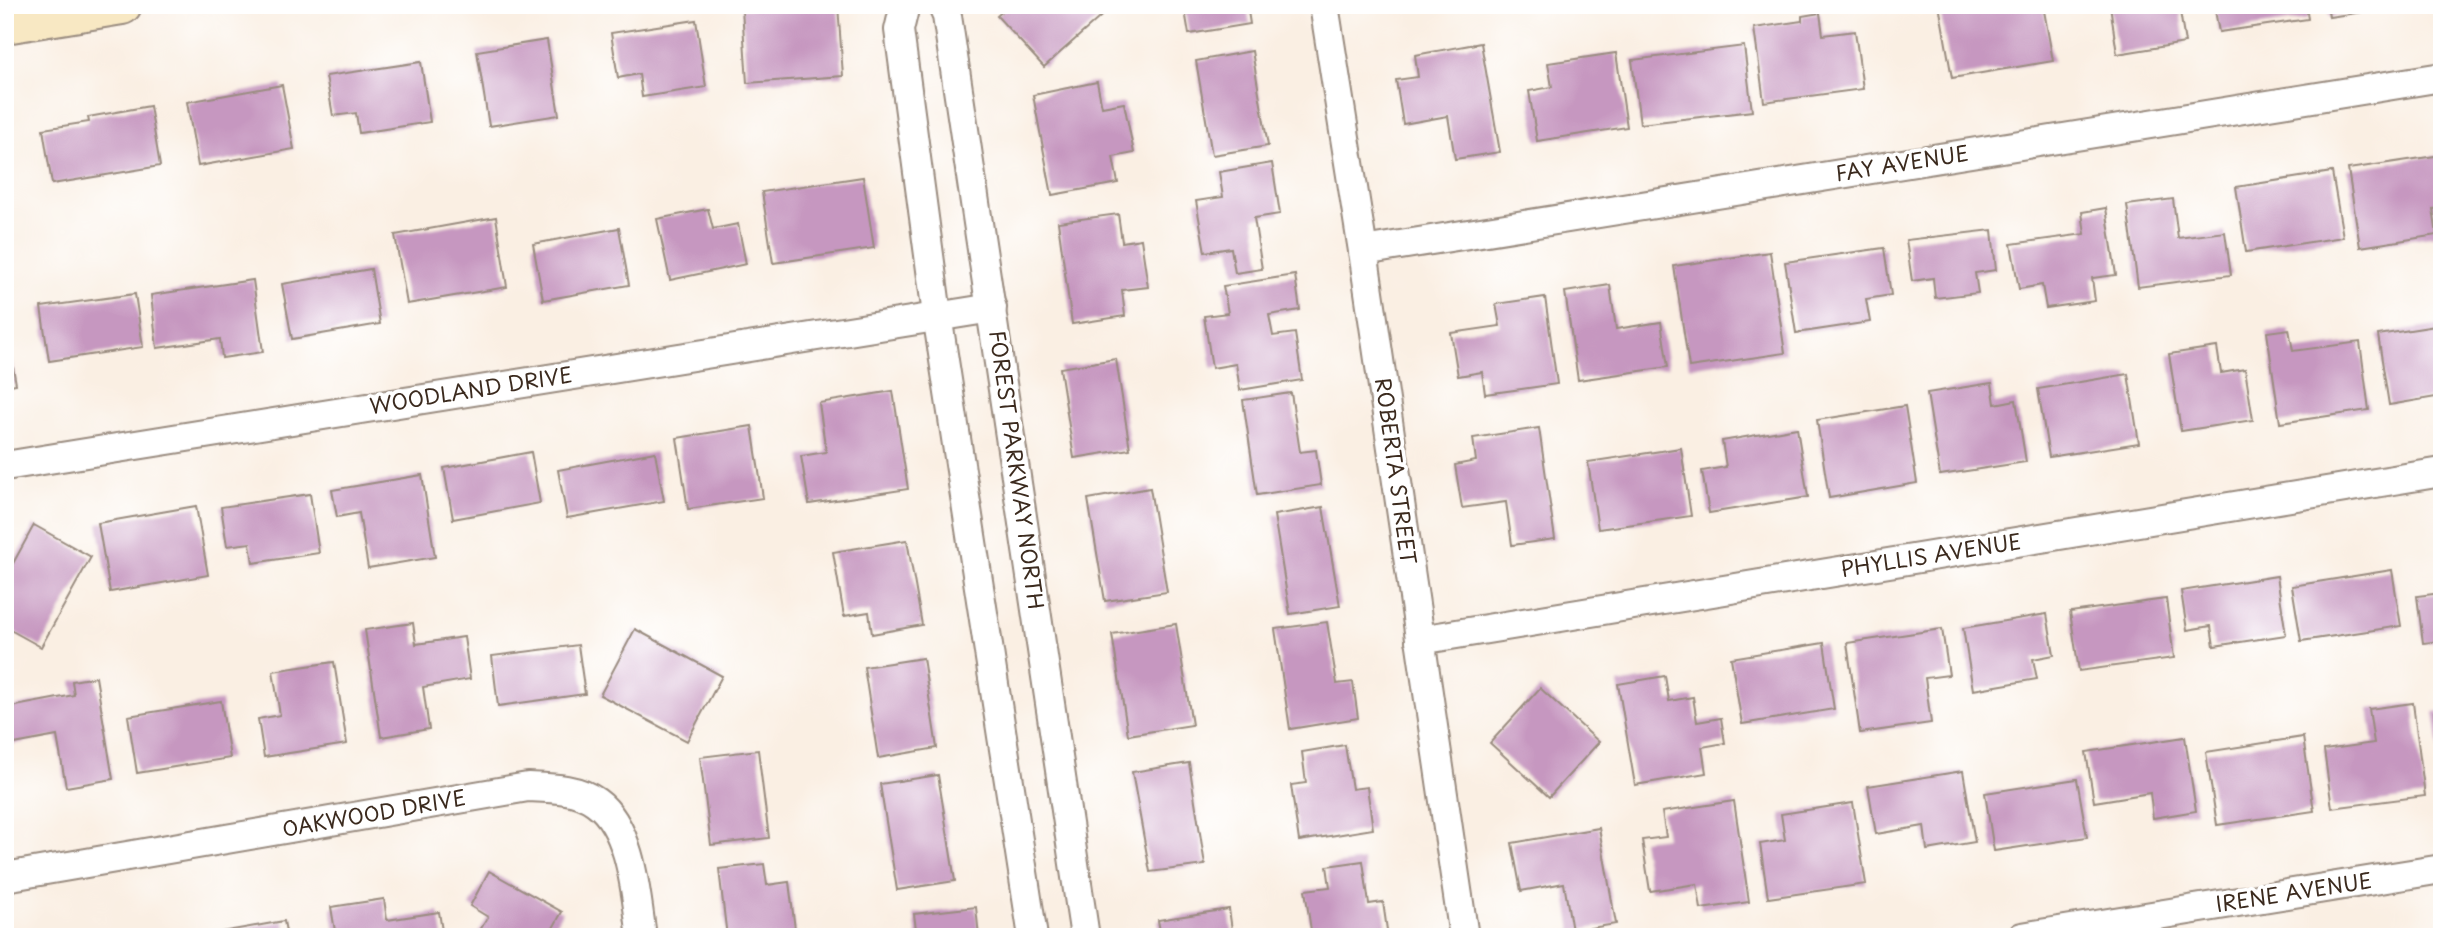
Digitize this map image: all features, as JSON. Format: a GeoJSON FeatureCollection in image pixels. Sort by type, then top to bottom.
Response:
{"type":"FeatureCollection","features":[{"type":"Feature","properties":{"kind":"main road"},"geometry":{"type":"LineString","coordinates":[[5,24],[122,5]]}},
{"type":"Feature","properties":{"kind":"street"},"geometry":{"type":"LineString","coordinates":[[905,5],[898,30],[937,315],[1033,937]]}},
{"type":"Feature","properties":{"kind":"street","name":"FOREST PARKWAY NORTH"},"geometry":{"type":"LineString","coordinates":[[943,5],[947,16],[992,308],[1085,937]]}},
{"type":"Feature","properties":{"kind":"street","name":"ROBERTA STREET"},"geometry":{"type":"LineString","coordinates":[[1324,5],[1464,937]]}},
{"type":"Feature","properties":{"kind":"street","name":"FAY AVENUE"},"geometry":{"type":"LineString","coordinates":[[1363,251],[2442,77]]}},
{"type":"Feature","properties":{"kind":"street","name":"WOODLAND DRIVE"},"geometry":{"type":"LineString","coordinates":[[5,466],[992,308]]}},
{"type":"Feature","properties":{"kind":"street","name":"PHYLLIS AVENUE"},"geometry":{"type":"LineString","coordinates":[[1420,640],[2442,472]]}},
{"type":"Feature","properties":{"kind":"street","name":"OAKWOOD DRIVE"},"geometry":{"type":"LineString","coordinates":[[5,877],[528,787],[565,789],[596,802],[620,830],[632,867],[642,937]]}},
{"type":"Feature","properties":{"kind":"street","name":"IRENE AVENUE"},"geometry":{"type":"LineString","coordinates":[[2022,937],[2442,869]]}},
{"type":"Feature","properties":{"kind":"building"},"geometry":{"type":"Polygon","coordinates":[[[838,5],[843,76],[747,83],[742,9],[838,5]]]}},
{"type":"Feature","properties":{"kind":"building"},"geometry":{"type":"Polygon","coordinates":[[[1009,5],[1102,5],[1107,11],[1044,67],[997,16],[1009,5]]]}},
{"type":"Feature","properties":{"kind":"building"},"geometry":{"type":"Polygon","coordinates":[[[1184,5],[1247,5],[1250,24],[1189,34],[1184,5]]]}},
{"type":"Feature","properties":{"kind":"building"},"geometry":{"type":"Polygon","coordinates":[[[1939,5],[2043,5],[2053,61],[1952,78],[1939,5]]]}},
{"type":"Feature","properties":{"kind":"building"},"geometry":{"type":"Polygon","coordinates":[[[2110,5],[2179,5],[2185,43],[2117,54],[2110,5]]]}},
{"type":"Feature","properties":{"kind":"building"},"geometry":{"type":"Polygon","coordinates":[[[2214,5],[2306,5],[2308,19],[2219,32],[2214,5]]]}},
{"type":"Feature","properties":{"kind":"building"},"geometry":{"type":"Polygon","coordinates":[[[2327,5],[2396,5],[2396,7],[2329,17],[2327,5]]]}},
{"type":"Feature","properties":{"kind":"building"},"geometry":{"type":"Polygon","coordinates":[[[1820,13],[1823,35],[1855,31],[1863,89],[1764,102],[1754,28],[1802,21],[1802,16],[1820,13]]]}},
{"type":"Feature","properties":{"kind":"building"},"geometry":{"type":"Polygon","coordinates":[[[696,20],[706,87],[642,97],[639,74],[618,78],[611,33],[696,20]]]}},
{"type":"Feature","properties":{"kind":"building"},"geometry":{"type":"Polygon","coordinates":[[[547,40],[559,115],[489,126],[477,51],[547,40]]]}},
{"type":"Feature","properties":{"kind":"building"},"geometry":{"type":"Polygon","coordinates":[[[1481,43],[1500,152],[1455,159],[1448,116],[1403,124],[1396,80],[1418,77],[1415,55],[1481,43]]]}},
{"type":"Feature","properties":{"kind":"building"},"geometry":{"type":"Polygon","coordinates":[[[1744,46],[1752,111],[1640,124],[1632,60],[1744,46]]]}},
{"type":"Feature","properties":{"kind":"building"},"geometry":{"type":"Polygon","coordinates":[[[1252,51],[1268,146],[1212,155],[1196,61],[1252,51]]]}},
{"type":"Feature","properties":{"kind":"building"},"geometry":{"type":"Polygon","coordinates":[[[1616,53],[1627,127],[1537,141],[1529,91],[1552,87],[1548,63],[1616,53]]]}},
{"type":"Feature","properties":{"kind":"building"},"geometry":{"type":"Polygon","coordinates":[[[421,62],[430,122],[359,133],[356,113],[333,116],[326,76],[421,62]]]}},
{"type":"Feature","properties":{"kind":"building"},"geometry":{"type":"Polygon","coordinates":[[[1097,82],[1102,107],[1124,103],[1134,153],[1113,157],[1118,183],[1052,195],[1033,95],[1097,82]]]}},
{"type":"Feature","properties":{"kind":"building"},"geometry":{"type":"Polygon","coordinates":[[[282,85],[294,149],[198,166],[187,102],[282,85]]]}},
{"type":"Feature","properties":{"kind":"building"},"geometry":{"type":"Polygon","coordinates":[[[150,106],[160,166],[52,184],[43,129],[89,122],[88,117],[150,106]]]}},
{"type":"Feature","properties":{"kind":"building"},"geometry":{"type":"Polygon","coordinates":[[[2442,155],[2442,208],[2433,209],[2437,235],[2360,247],[2348,169],[2442,155]]]}},
{"type":"Feature","properties":{"kind":"building"},"geometry":{"type":"Polygon","coordinates":[[[1272,163],[1280,214],[1254,218],[1262,269],[1235,273],[1231,248],[1205,252],[1196,201],[1223,197],[1219,172],[1272,163]]]}},
{"type":"Feature","properties":{"kind":"building"},"geometry":{"type":"Polygon","coordinates":[[[2332,172],[2343,237],[2246,252],[2236,187],[2332,172]]]}},
{"type":"Feature","properties":{"kind":"building"},"geometry":{"type":"Polygon","coordinates":[[[863,177],[874,248],[773,263],[762,192],[863,177]]]}},
{"type":"Feature","properties":{"kind":"building"},"geometry":{"type":"Polygon","coordinates":[[[2173,199],[2178,238],[2225,232],[2231,275],[2138,287],[2127,205],[2173,199]]]}},
{"type":"Feature","properties":{"kind":"building"},"geometry":{"type":"Polygon","coordinates":[[[2106,208],[2116,275],[2092,278],[2095,301],[2046,308],[2042,285],[2019,289],[2011,244],[2085,234],[2082,212],[2106,208]]]}},
{"type":"Feature","properties":{"kind":"building"},"geometry":{"type":"Polygon","coordinates":[[[708,209],[713,229],[738,224],[746,264],[670,280],[657,219],[708,209]]]}},
{"type":"Feature","properties":{"kind":"building"},"geometry":{"type":"Polygon","coordinates":[[[1118,214],[1122,242],[1141,239],[1148,287],[1122,290],[1125,316],[1072,324],[1058,222],[1118,214]]]}},
{"type":"Feature","properties":{"kind":"building"},"geometry":{"type":"Polygon","coordinates":[[[496,217],[507,287],[407,304],[395,235],[496,217]]]}},
{"type":"Feature","properties":{"kind":"building"},"geometry":{"type":"Polygon","coordinates":[[[619,228],[629,285],[543,300],[533,244],[619,228]]]}},
{"type":"Feature","properties":{"kind":"building"},"geometry":{"type":"Polygon","coordinates":[[[1992,230],[1996,270],[1975,273],[1978,293],[1935,298],[1933,278],[1912,281],[1906,240],[1992,230]]]}},
{"type":"Feature","properties":{"kind":"building"},"geometry":{"type":"Polygon","coordinates":[[[1884,248],[1891,295],[1866,299],[1870,322],[1796,333],[1785,262],[1884,248]]]}},
{"type":"Feature","properties":{"kind":"building"},"geometry":{"type":"Polygon","coordinates":[[[1770,252],[1785,353],[1689,367],[1674,266],[1770,252]]]}},
{"type":"Feature","properties":{"kind":"building"},"geometry":{"type":"Polygon","coordinates":[[[371,269],[380,324],[292,339],[282,284],[371,269]]]}},
{"type":"Feature","properties":{"kind":"building"},"geometry":{"type":"Polygon","coordinates":[[[1295,275],[1300,310],[1269,315],[1273,336],[1295,333],[1302,380],[1240,390],[1236,364],[1212,368],[1204,316],[1228,313],[1223,286],[1295,275]]]}},
{"type":"Feature","properties":{"kind":"building"},"geometry":{"type":"Polygon","coordinates":[[[253,280],[263,352],[222,358],[220,339],[157,348],[151,295],[253,280]]]}},
{"type":"Feature","properties":{"kind":"building"},"geometry":{"type":"Polygon","coordinates":[[[1610,285],[1616,329],[1661,322],[1668,367],[1578,380],[1565,292],[1610,285]]]}},
{"type":"Feature","properties":{"kind":"building"},"geometry":{"type":"Polygon","coordinates":[[[135,294],[143,347],[49,361],[41,307],[135,294]]]}},
{"type":"Feature","properties":{"kind":"building"},"geometry":{"type":"Polygon","coordinates":[[[1545,297],[1557,384],[1485,394],[1482,372],[1458,376],[1451,333],[1500,326],[1496,304],[1545,297]]]}},
{"type":"Feature","properties":{"kind":"building"},"geometry":{"type":"Polygon","coordinates":[[[5,323],[16,384],[5,386],[5,323]]]}},
{"type":"Feature","properties":{"kind":"building"},"geometry":{"type":"Polygon","coordinates":[[[2442,325],[2442,396],[2389,405],[2378,335],[2442,325]]]}},
{"type":"Feature","properties":{"kind":"building"},"geometry":{"type":"Polygon","coordinates":[[[2289,329],[2293,351],[2360,342],[2369,410],[2280,423],[2267,332],[2289,329]]]}},
{"type":"Feature","properties":{"kind":"building"},"geometry":{"type":"Polygon","coordinates":[[[2217,347],[2221,373],[2245,369],[2253,420],[2181,431],[2169,354],[2217,347]]]}},
{"type":"Feature","properties":{"kind":"building"},"geometry":{"type":"Polygon","coordinates":[[[1116,359],[1130,449],[1074,458],[1060,368],[1116,359]]]}},
{"type":"Feature","properties":{"kind":"building"},"geometry":{"type":"Polygon","coordinates":[[[2128,374],[2139,443],[2049,457],[2038,389],[2128,374]]]}},
{"type":"Feature","properties":{"kind":"building"},"geometry":{"type":"Polygon","coordinates":[[[1992,383],[1995,404],[2016,400],[2026,462],[1940,475],[1927,393],[1992,383]]]}},
{"type":"Feature","properties":{"kind":"building"},"geometry":{"type":"Polygon","coordinates":[[[893,391],[908,489],[809,504],[801,456],[826,452],[819,403],[893,391]]]}},
{"type":"Feature","properties":{"kind":"building"},"geometry":{"type":"Polygon","coordinates":[[[1291,393],[1300,452],[1316,450],[1321,485],[1257,495],[1243,400],[1291,393]]]}},
{"type":"Feature","properties":{"kind":"building"},"geometry":{"type":"Polygon","coordinates":[[[1905,406],[1917,483],[1829,498],[1817,420],[1905,406]]]}},
{"type":"Feature","properties":{"kind":"building"},"geometry":{"type":"Polygon","coordinates":[[[752,426],[763,498],[688,509],[677,438],[752,426]]]}},
{"type":"Feature","properties":{"kind":"building"},"geometry":{"type":"Polygon","coordinates":[[[1539,428],[1555,539],[1512,545],[1506,502],[1462,508],[1455,465],[1476,461],[1473,438],[1539,428]]]}},
{"type":"Feature","properties":{"kind":"building"},"geometry":{"type":"Polygon","coordinates":[[[1797,428],[1808,497],[1709,513],[1702,471],[1726,467],[1722,441],[1797,428]]]}},
{"type":"Feature","properties":{"kind":"building"},"geometry":{"type":"Polygon","coordinates":[[[1681,448],[1691,516],[1598,529],[1588,462],[1681,448]]]}},
{"type":"Feature","properties":{"kind":"building"},"geometry":{"type":"Polygon","coordinates":[[[531,452],[540,503],[453,519],[444,468],[531,452]]]}},
{"type":"Feature","properties":{"kind":"building"},"geometry":{"type":"Polygon","coordinates":[[[655,452],[664,501],[567,518],[558,470],[655,452]]]}},
{"type":"Feature","properties":{"kind":"building"},"geometry":{"type":"Polygon","coordinates":[[[422,475],[435,557],[368,568],[359,513],[337,517],[332,490],[422,475]]]}},
{"type":"Feature","properties":{"kind":"building"},"geometry":{"type":"Polygon","coordinates":[[[1150,488],[1167,592],[1105,601],[1088,499],[1150,488]]]}},
{"type":"Feature","properties":{"kind":"building"},"geometry":{"type":"Polygon","coordinates":[[[310,494],[319,553],[253,563],[250,543],[227,546],[221,507],[310,494]]]}},
{"type":"Feature","properties":{"kind":"building"},"geometry":{"type":"Polygon","coordinates":[[[196,506],[208,575],[110,592],[98,523],[196,506]]]}},
{"type":"Feature","properties":{"kind":"building"},"geometry":{"type":"Polygon","coordinates":[[[1323,507],[1340,606],[1290,614],[1274,515],[1323,507]]]}},
{"type":"Feature","properties":{"kind":"building"},"geometry":{"type":"Polygon","coordinates":[[[34,525],[91,557],[41,647],[5,627],[5,578],[34,525]]]}},
{"type":"Feature","properties":{"kind":"building"},"geometry":{"type":"Polygon","coordinates":[[[907,540],[922,625],[872,634],[869,612],[844,616],[833,552],[907,540]]]}},
{"type":"Feature","properties":{"kind":"building"},"geometry":{"type":"Polygon","coordinates":[[[2392,570],[2401,626],[2301,641],[2292,586],[2392,570]]]}},
{"type":"Feature","properties":{"kind":"building"},"geometry":{"type":"Polygon","coordinates":[[[2277,576],[2286,635],[2214,646],[2211,626],[2187,630],[2181,591],[2277,576]]]}},
{"type":"Feature","properties":{"kind":"building"},"geometry":{"type":"Polygon","coordinates":[[[2442,593],[2442,641],[2423,643],[2417,596],[2442,593]]]}},
{"type":"Feature","properties":{"kind":"building"},"geometry":{"type":"Polygon","coordinates":[[[2166,599],[2174,658],[2079,671],[2070,612],[2166,599]]]}},
{"type":"Feature","properties":{"kind":"building"},"geometry":{"type":"Polygon","coordinates":[[[2047,614],[2054,655],[2033,659],[2037,679],[1973,690],[1963,628],[2047,614]]]}},
{"type":"Feature","properties":{"kind":"building"},"geometry":{"type":"Polygon","coordinates":[[[1327,622],[1337,684],[1353,682],[1358,718],[1290,729],[1275,629],[1327,622]]]}},
{"type":"Feature","properties":{"kind":"building"},"geometry":{"type":"Polygon","coordinates":[[[413,623],[416,644],[464,637],[470,679],[423,687],[429,729],[381,737],[365,630],[413,623]]]}},
{"type":"Feature","properties":{"kind":"building"},"geometry":{"type":"Polygon","coordinates":[[[1176,624],[1192,725],[1128,735],[1112,634],[1176,624]]]}},
{"type":"Feature","properties":{"kind":"building"},"geometry":{"type":"Polygon","coordinates":[[[635,629],[722,676],[687,741],[600,695],[635,629]]]}},
{"type":"Feature","properties":{"kind":"building"},"geometry":{"type":"Polygon","coordinates":[[[1942,629],[1949,675],[1925,678],[1931,723],[1860,733],[1847,643],[1942,629]]]}},
{"type":"Feature","properties":{"kind":"building"},"geometry":{"type":"Polygon","coordinates":[[[1824,643],[1834,709],[1742,724],[1731,658],[1824,643]]]}},
{"type":"Feature","properties":{"kind":"building"},"geometry":{"type":"Polygon","coordinates":[[[578,645],[585,694],[498,706],[492,656],[578,645]]]}},
{"type":"Feature","properties":{"kind":"building"},"geometry":{"type":"Polygon","coordinates":[[[923,658],[937,748],[878,758],[864,667],[923,658]]]}},
{"type":"Feature","properties":{"kind":"building"},"geometry":{"type":"Polygon","coordinates":[[[334,662],[347,744],[264,757],[258,719],[280,715],[273,671],[334,662]]]}},
{"type":"Feature","properties":{"kind":"building"},"geometry":{"type":"Polygon","coordinates":[[[1665,676],[1669,701],[1693,697],[1697,722],[1721,718],[1725,743],[1702,747],[1706,773],[1635,785],[1618,684],[1665,676]]]}},
{"type":"Feature","properties":{"kind":"building"},"geometry":{"type":"Polygon","coordinates":[[[96,677],[113,779],[66,787],[57,736],[9,745],[5,708],[74,695],[72,681],[96,677]]]}},
{"type":"Feature","properties":{"kind":"building"},"geometry":{"type":"Polygon","coordinates":[[[1540,688],[1599,742],[1549,797],[1490,743],[1540,688]]]}},
{"type":"Feature","properties":{"kind":"building"},"geometry":{"type":"Polygon","coordinates":[[[221,701],[230,758],[137,773],[128,716],[221,701]]]}},
{"type":"Feature","properties":{"kind":"building"},"geometry":{"type":"Polygon","coordinates":[[[2413,703],[2425,796],[2332,808],[2324,750],[2374,743],[2369,709],[2413,703]]]}},
{"type":"Feature","properties":{"kind":"building"},"geometry":{"type":"Polygon","coordinates":[[[2442,711],[2442,757],[2440,757],[2434,712],[2442,711]]]}},
{"type":"Feature","properties":{"kind":"building"},"geometry":{"type":"Polygon","coordinates":[[[2185,737],[2196,811],[2153,818],[2150,793],[2094,802],[2086,752],[2185,737]]]}},
{"type":"Feature","properties":{"kind":"building"},"geometry":{"type":"Polygon","coordinates":[[[2303,737],[2314,811],[2217,825],[2206,752],[2303,737]]]}},
{"type":"Feature","properties":{"kind":"building"},"geometry":{"type":"Polygon","coordinates":[[[1345,745],[1352,789],[1367,787],[1373,829],[1299,841],[1291,785],[1306,783],[1302,752],[1345,745]]]}},
{"type":"Feature","properties":{"kind":"building"},"geometry":{"type":"Polygon","coordinates":[[[758,750],[769,838],[711,845],[700,757],[758,750]]]}},
{"type":"Feature","properties":{"kind":"building"},"geometry":{"type":"Polygon","coordinates":[[[1189,763],[1205,865],[1150,872],[1132,772],[1189,763]]]}},
{"type":"Feature","properties":{"kind":"building"},"geometry":{"type":"Polygon","coordinates":[[[1963,771],[1975,842],[1927,850],[1924,826],[1876,834],[1868,786],[1963,771]]]}},
{"type":"Feature","properties":{"kind":"building"},"geometry":{"type":"Polygon","coordinates":[[[938,775],[955,881],[897,890],[880,784],[938,775]]]}},
{"type":"Feature","properties":{"kind":"building"},"geometry":{"type":"Polygon","coordinates":[[[2077,779],[2087,837],[1994,851],[1985,793],[2077,779]]]}},
{"type":"Feature","properties":{"kind":"building"},"geometry":{"type":"Polygon","coordinates":[[[1734,801],[1749,902],[1701,909],[1697,884],[1650,891],[1642,840],[1666,837],[1662,812],[1734,801]]]}},
{"type":"Feature","properties":{"kind":"building"},"geometry":{"type":"Polygon","coordinates":[[[1853,803],[1866,884],[1768,898],[1760,844],[1785,840],[1781,814],[1853,803]]]}},
{"type":"Feature","properties":{"kind":"building"},"geometry":{"type":"Polygon","coordinates":[[[1599,828],[1616,924],[1572,931],[1564,883],[1521,891],[1512,843],[1599,828]]]}},
{"type":"Feature","properties":{"kind":"building"},"geometry":{"type":"Polygon","coordinates":[[[1363,861],[1369,904],[1383,902],[1388,937],[1312,937],[1305,890],[1330,887],[1327,866],[1363,861]]]}},
{"type":"Feature","properties":{"kind":"building"},"geometry":{"type":"Polygon","coordinates":[[[764,864],[767,885],[789,882],[796,937],[727,937],[719,869],[764,864]]]}},
{"type":"Feature","properties":{"kind":"building"},"geometry":{"type":"Polygon","coordinates":[[[489,871],[562,912],[548,937],[477,935],[488,917],[470,906],[489,871]]]}},
{"type":"Feature","properties":{"kind":"building"},"geometry":{"type":"Polygon","coordinates":[[[384,899],[387,920],[439,912],[443,937],[336,937],[331,907],[384,899]]]}},
{"type":"Feature","properties":{"kind":"building"},"geometry":{"type":"Polygon","coordinates":[[[976,907],[979,937],[917,937],[914,914],[976,907]]]}},
{"type":"Feature","properties":{"kind":"building"},"geometry":{"type":"Polygon","coordinates":[[[1229,909],[1233,937],[1161,937],[1158,920],[1229,909]]]}},
{"type":"Feature","properties":{"kind":"building"},"geometry":{"type":"Polygon","coordinates":[[[284,921],[287,937],[204,935],[284,921]]]}}]}
